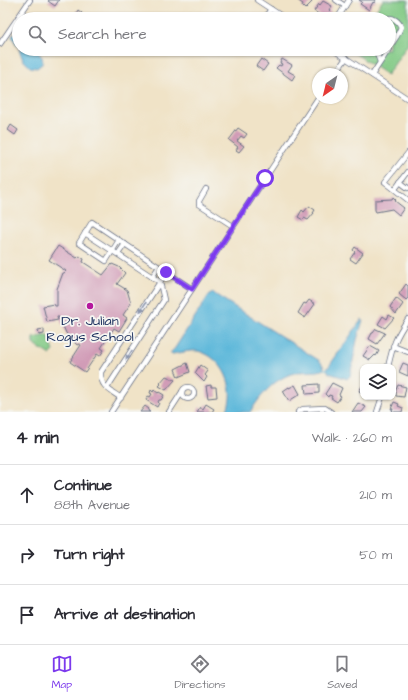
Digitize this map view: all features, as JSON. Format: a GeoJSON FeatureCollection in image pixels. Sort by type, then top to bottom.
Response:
{"type":"FeatureCollection","features":[{"type":"Feature","properties":{"kind":"street"},"geometry":{"type":"LineString","coordinates":[[22,12],[30,0]]}},
{"type":"Feature","properties":{"kind":"street"},"geometry":{"type":"LineString","coordinates":[[257,0],[276,12]]}},
{"type":"Feature","properties":{"kind":"street"},"geometry":{"type":"LineString","coordinates":[[336,0],[345,6]]}},
{"type":"Feature","properties":{"kind":"street"},"geometry":{"type":"LineString","coordinates":[[341,12],[349,0]]}},
{"type":"Feature","properties":{"kind":"street"},"geometry":{"type":"LineString","coordinates":[[396,21],[401,27],[396,38]]}},
{"type":"Feature","properties":{"kind":"street"},"geometry":{"type":"LineString","coordinates":[[0,44],[12,26]]}},
{"type":"Feature","properties":{"kind":"street"},"geometry":{"type":"LineString","coordinates":[[343,56],[408,99]]}},
{"type":"Feature","properties":{"kind":"street"},"geometry":{"type":"LineString","coordinates":[[378,56],[380,62]]}},
{"type":"Feature","properties":{"kind":"street"},"geometry":{"type":"LineString","coordinates":[[372,75],[384,56]]}},
{"type":"Feature","properties":{"kind":"street"},"geometry":{"type":"LineString","coordinates":[[338,68],[346,58]]}},
{"type":"Feature","properties":{"kind":"street"},"geometry":{"type":"LineString","coordinates":[[111,412],[314,104]]}},
{"type":"Feature","properties":{"kind":"street"},"geometry":{"type":"LineString","coordinates":[[408,153],[385,182],[408,200]]}},
{"type":"Feature","properties":{"kind":"street"},"geometry":{"type":"LineString","coordinates":[[395,189],[408,172]]}},
{"type":"Feature","properties":{"kind":"street"},"geometry":{"type":"LineString","coordinates":[[400,182],[408,188]]}},
{"type":"Feature","properties":{"kind":"street"},"geometry":{"type":"LineString","coordinates":[[206,189],[199,201],[199,204],[233,226]]}},
{"type":"Feature","properties":{"kind":"street"},"geometry":{"type":"LineString","coordinates":[[119,240],[106,260],[79,243],[92,222],[119,240],[125,244],[166,272],[192,289]]}},
{"type":"Feature","properties":{"kind":"street"},"geometry":{"type":"LineString","coordinates":[[85,233],[160,282],[164,300],[107,388]]}},
{"type":"Feature","properties":{"kind":"street"},"geometry":{"type":"LineString","coordinates":[[118,254],[125,244]]}},
{"type":"Feature","properties":{"kind":"street"},"geometry":{"type":"LineString","coordinates":[[152,277],[159,267]]}},
{"type":"Feature","properties":{"kind":"street"},"geometry":{"type":"LineString","coordinates":[[121,398],[104,386],[100,380],[101,372],[166,272]]}},
{"type":"Feature","properties":{"kind":"street"},"geometry":{"type":"LineString","coordinates":[[389,364],[392,346],[408,319]]}},
{"type":"Feature","properties":{"kind":"street"},"geometry":{"type":"LineString","coordinates":[[392,346],[408,352]]}},
{"type":"Feature","properties":{"kind":"street"},"geometry":{"type":"LineString","coordinates":[[169,412],[182,392]]}},
{"type":"Feature","properties":{"kind":"street"},"geometry":{"type":"LineString","coordinates":[[377,412],[381,400]]}},
{"type":"Feature","properties":{"kind":"street"},"geometry":{"type":"LineString","coordinates":[[298,412],[303,409],[325,408],[331,412]]}},
{"type":"Feature","properties":{"kind":"green space"},"geometry":{"type":"Polygon","coordinates":[[[383,0],[408,0],[408,44],[387,75],[359,56],[396,56],[396,12],[375,12],[383,0]]]}},
{"type":"Feature","properties":{"kind":"green space"},"geometry":{"type":"Polygon","coordinates":[[[48,335],[54,351],[50,355],[33,344],[33,338],[48,335]]]}},
{"type":"Feature","properties":{"kind":"water"},"geometry":{"type":"Polygon","coordinates":[[[22,56],[41,56],[43,63],[37,68],[30,67],[23,60],[22,56]]]}},
{"type":"Feature","properties":{"kind":"water"},"geometry":{"type":"Polygon","coordinates":[[[213,293],[320,361],[324,367],[323,370],[299,372],[283,377],[265,392],[250,412],[226,412],[230,394],[229,384],[226,375],[215,360],[207,354],[198,351],[170,353],[175,348],[209,295],[213,293]]]}},
{"type":"Feature","properties":{"kind":"water"},"geometry":{"type":"Polygon","coordinates":[[[362,319],[350,376],[347,379],[329,373],[327,369],[362,319]]]}},
{"type":"Feature","properties":{"kind":"building"},"geometry":{"type":"Polygon","coordinates":[[[59,0],[55,6],[48,1],[59,0]]]}},
{"type":"Feature","properties":{"kind":"building"},"geometry":{"type":"Polygon","coordinates":[[[297,0],[312,0],[312,2],[305,9],[302,6],[303,4],[297,0]]]}},
{"type":"Feature","properties":{"kind":"building"},"geometry":{"type":"Polygon","coordinates":[[[359,0],[376,0],[374,3],[373,2],[369,10],[360,4],[362,2],[359,0]]]}},
{"type":"Feature","properties":{"kind":"building"},"geometry":{"type":"Polygon","coordinates":[[[323,1],[332,6],[329,10],[331,12],[314,11],[319,4],[320,5],[323,1]]]}},
{"type":"Feature","properties":{"kind":"building"},"geometry":{"type":"Polygon","coordinates":[[[261,59],[268,64],[263,71],[256,66],[261,59]]]}},
{"type":"Feature","properties":{"kind":"building"},"geometry":{"type":"Polygon","coordinates":[[[282,59],[292,65],[288,71],[295,75],[292,80],[276,68],[279,65],[281,66],[282,64],[280,63],[282,59]]]}},
{"type":"Feature","properties":{"kind":"building"},"geometry":{"type":"Polygon","coordinates":[[[11,125],[18,130],[15,135],[8,130],[11,125]]]}},
{"type":"Feature","properties":{"kind":"building"},"geometry":{"type":"Polygon","coordinates":[[[238,128],[247,134],[244,138],[241,136],[237,141],[244,146],[239,152],[236,150],[238,147],[229,140],[238,128]]]}},
{"type":"Feature","properties":{"kind":"building"},"geometry":{"type":"Polygon","coordinates":[[[393,197],[396,200],[395,201],[404,208],[399,215],[392,209],[376,212],[375,200],[392,199],[393,197]]]}},
{"type":"Feature","properties":{"kind":"building"},"geometry":{"type":"Polygon","coordinates":[[[309,206],[315,210],[308,220],[304,218],[303,220],[298,217],[302,210],[304,212],[309,206]]]}},
{"type":"Feature","properties":{"kind":"building","name":"Dr. Julian Rogus School"},"geometry":{"type":"Polygon","coordinates":[[[58,246],[77,258],[79,256],[84,259],[83,262],[103,275],[112,264],[119,267],[125,273],[117,284],[127,290],[131,303],[123,315],[127,318],[119,331],[114,328],[101,348],[104,350],[100,356],[97,354],[85,372],[70,362],[81,345],[77,345],[66,333],[59,317],[57,317],[58,320],[47,322],[43,306],[54,304],[57,306],[57,289],[63,273],[66,271],[49,260],[58,246]]]}},
{"type":"Feature","properties":{"kind":"building"},"geometry":{"type":"Polygon","coordinates":[[[355,247],[363,253],[356,263],[350,259],[355,252],[353,250],[355,247]]]}},
{"type":"Feature","properties":{"kind":"building"},"geometry":{"type":"Polygon","coordinates":[[[406,284],[408,286],[408,298],[406,300],[399,294],[406,284]]]}},
{"type":"Feature","properties":{"kind":"building"},"geometry":{"type":"Polygon","coordinates":[[[396,298],[403,304],[396,314],[390,307],[396,298]]]}},
{"type":"Feature","properties":{"kind":"building"},"geometry":{"type":"Polygon","coordinates":[[[309,300],[315,304],[305,318],[298,313],[304,303],[306,304],[309,300]]]}},
{"type":"Feature","properties":{"kind":"building"},"geometry":{"type":"Polygon","coordinates":[[[389,315],[394,318],[385,328],[378,324],[383,316],[387,319],[389,315]]]}},
{"type":"Feature","properties":{"kind":"building"},"geometry":{"type":"Polygon","coordinates":[[[44,329],[44,334],[39,335],[38,330],[44,329]]]}},
{"type":"Feature","properties":{"kind":"building"},"geometry":{"type":"Polygon","coordinates":[[[376,329],[385,333],[377,344],[369,339],[376,329]]]}},
{"type":"Feature","properties":{"kind":"building"},"geometry":{"type":"Polygon","coordinates":[[[370,346],[379,351],[376,356],[375,355],[370,360],[363,356],[370,346]]]}},
{"type":"Feature","properties":{"kind":"building"},"geometry":{"type":"Polygon","coordinates":[[[187,363],[190,372],[178,377],[175,369],[187,363]]]}},
{"type":"Feature","properties":{"kind":"building"},"geometry":{"type":"Polygon","coordinates":[[[403,363],[408,365],[408,376],[399,372],[403,363]]]}},
{"type":"Feature","properties":{"kind":"building"},"geometry":{"type":"Polygon","coordinates":[[[200,365],[208,371],[205,375],[207,377],[204,382],[195,373],[200,365]]]}},
{"type":"Feature","properties":{"kind":"building"},"geometry":{"type":"Polygon","coordinates":[[[166,376],[175,380],[166,390],[159,386],[166,376]]]}},
{"type":"Feature","properties":{"kind":"building"},"geometry":{"type":"Polygon","coordinates":[[[332,383],[342,388],[339,395],[341,396],[337,402],[331,398],[332,396],[329,395],[328,397],[325,394],[332,383]]]}},
{"type":"Feature","properties":{"kind":"building"},"geometry":{"type":"Polygon","coordinates":[[[319,384],[319,393],[306,394],[305,385],[319,384]]]}},
{"type":"Feature","properties":{"kind":"building"},"geometry":{"type":"Polygon","coordinates":[[[211,385],[211,387],[216,387],[217,397],[208,398],[206,386],[211,385]]]}},
{"type":"Feature","properties":{"kind":"building"},"geometry":{"type":"Polygon","coordinates":[[[295,385],[300,394],[289,401],[283,391],[295,385]]]}},
{"type":"Feature","properties":{"kind":"building"},"geometry":{"type":"Polygon","coordinates":[[[398,385],[406,387],[404,397],[396,396],[398,385]]]}},
{"type":"Feature","properties":{"kind":"building"},"geometry":{"type":"Polygon","coordinates":[[[151,390],[164,395],[161,400],[159,400],[157,407],[146,400],[148,396],[150,397],[152,394],[150,393],[151,390]]]}},
{"type":"Feature","properties":{"kind":"building"},"geometry":{"type":"Polygon","coordinates":[[[394,402],[403,408],[402,412],[392,412],[393,409],[391,409],[394,402]]]}},
{"type":"Feature","properties":{"kind":"building"},"geometry":{"type":"Polygon","coordinates":[[[358,403],[366,407],[362,412],[352,412],[358,403]]]}},
{"type":"Feature","properties":{"kind":"building"},"geometry":{"type":"Polygon","coordinates":[[[206,404],[214,409],[212,412],[197,412],[200,407],[203,409],[206,404]]]}},
{"type":"Feature","properties":{"kind":"building"},"geometry":{"type":"Polygon","coordinates":[[[145,406],[150,412],[140,412],[145,406]]]}},
{"type":"Feature","properties":{"kind":"place","name":"Dr. Julian Rogus School"},"geometry":{"type":"Point","coordinates":[90,306]}},
{"type":"Feature","properties":{"kind":"route"},"geometry":{"type":"LineString","coordinates":[[166,272],[192,289],[265,178]]}}]}
